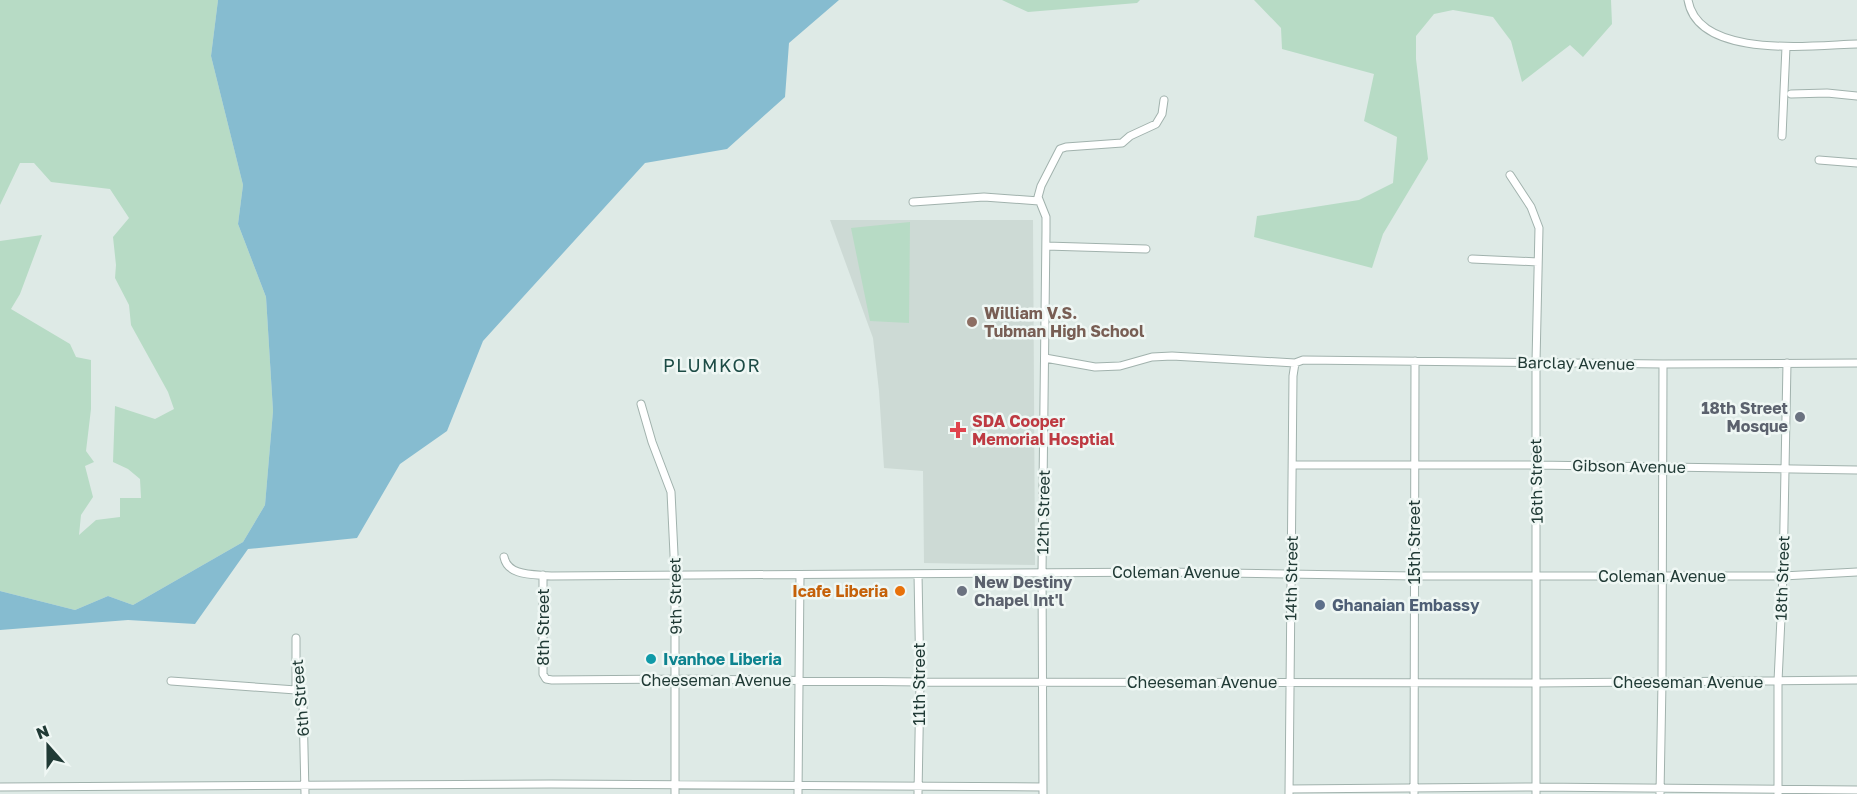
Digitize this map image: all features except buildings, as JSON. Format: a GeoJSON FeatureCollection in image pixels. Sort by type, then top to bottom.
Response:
{"type":"FeatureCollection","features":[{"type":"Feature","properties":{"kind":"street"},"geometry":{"type":"LineString","coordinates":[[1688,0],[1699,24],[1728,39],[1751,45],[1786,47],[1857,44]]}},
{"type":"Feature","properties":{"kind":"street"},"geometry":{"type":"LineString","coordinates":[[1782,136],[1786,47]]}},
{"type":"Feature","properties":{"kind":"street"},"geometry":{"type":"LineString","coordinates":[[1791,94],[1827,93],[1848,97],[1857,96]]}},
{"type":"Feature","properties":{"kind":"street"},"geometry":{"type":"LineString","coordinates":[[913,202],[984,197],[1039,201],[1041,186],[1060,149],[1122,143],[1130,136],[1156,124],[1160,118],[1164,100]]}},
{"type":"Feature","properties":{"kind":"street"},"geometry":{"type":"LineString","coordinates":[[1819,160],[1857,163]]}},
{"type":"Feature","properties":{"kind":"street","name":"16th Street"},"geometry":{"type":"LineString","coordinates":[[1510,175],[1531,207],[1539,228],[1536,362],[1536,790]]}},
{"type":"Feature","properties":{"kind":"street","name":"12th Street"},"geometry":{"type":"LineString","coordinates":[[1039,201],[1046,217],[1042,573],[1043,790]]}},
{"type":"Feature","properties":{"kind":"street"},"geometry":{"type":"LineString","coordinates":[[1046,246],[1146,249]]}},
{"type":"Feature","properties":{"kind":"street"},"geometry":{"type":"LineString","coordinates":[[1472,260],[1538,262]]}},
{"type":"Feature","properties":{"kind":"street","name":"Barclay Avenue"},"geometry":{"type":"LineString","coordinates":[[1045,358],[1095,367],[1120,366],[1152,357],[1172,356],[1295,363],[1303,360],[1663,364],[1857,363]]}},
{"type":"Feature","properties":{"kind":"street","name":"15th Street"},"geometry":{"type":"LineString","coordinates":[[1414,791],[1415,361]]}},
{"type":"Feature","properties":{"kind":"street","name":"14th Street"},"geometry":{"type":"LineString","coordinates":[[1289,792],[1293,376],[1295,363]]}},
{"type":"Feature","properties":{"kind":"street","name":"18th Street"},"geometry":{"type":"LineString","coordinates":[[1778,792],[1778,681],[1783,576],[1787,363]]}},
{"type":"Feature","properties":{"kind":"street"},"geometry":{"type":"LineString","coordinates":[[1660,791],[1663,364]]}},
{"type":"Feature","properties":{"kind":"street","name":"9th Street"},"geometry":{"type":"LineString","coordinates":[[641,404],[652,442],[671,492],[675,575],[675,794]]}},
{"type":"Feature","properties":{"kind":"street","name":"Gibson Avenue"},"geometry":{"type":"LineString","coordinates":[[1293,465],[1536,465],[1857,470]]}},
{"type":"Feature","properties":{"kind":"street","name":"Coleman Avenue"},"geometry":{"type":"LineString","coordinates":[[504,556],[506,564],[514,571],[543,575],[1291,573],[1414,576],[1783,576],[1857,572]]}},
{"type":"Feature","properties":{"kind":"street","name":"11th Street"},"geometry":{"type":"LineString","coordinates":[[918,574],[919,790]]}},
{"type":"Feature","properties":{"kind":"street","name":"8th Street"},"geometry":{"type":"LineString","coordinates":[[543,575],[543,674],[546,679]]}},
{"type":"Feature","properties":{"kind":"street"},"geometry":{"type":"LineString","coordinates":[[798,790],[800,575]]}},
{"type":"Feature","properties":{"kind":"street","name":"6th Street"},"geometry":{"type":"LineString","coordinates":[[296,638],[296,690],[302,697],[303,704],[305,790]]}},
{"type":"Feature","properties":{"kind":"street","name":"Cheeseman Avenue"},"geometry":{"type":"LineString","coordinates":[[546,679],[1414,683],[1857,680]]}},
{"type":"Feature","properties":{"kind":"street"},"geometry":{"type":"LineString","coordinates":[[171,681],[296,690]]}},
{"type":"Feature","properties":{"kind":"street"},"geometry":{"type":"LineString","coordinates":[[0,787],[305,790],[675,785],[798,790],[1043,790]]}},
{"type":"Feature","properties":{"kind":"street"},"geometry":{"type":"LineString","coordinates":[[1289,792],[1857,790]]}},
{"type":"Feature","properties":{"kind":"shaded area","name":"SDA Cooper Memorial Hosptial"},"geometry":{"type":"Polygon","coordinates":[[[830,220],[1033,220],[1035,565],[924,563],[923,471],[884,468],[873,338],[830,220]]]}},
{"type":"Feature","properties":{"kind":"green space"},"geometry":{"type":"Polygon","coordinates":[[[0,0],[218,0],[211,56],[243,185],[238,224],[266,297],[273,411],[265,505],[243,542],[133,605],[108,596],[75,610],[0,591],[0,241],[42,235],[20,294],[11,309],[70,344],[76,357],[91,360],[91,409],[86,451],[94,462],[85,466],[93,497],[81,515],[79,535],[96,520],[120,517],[120,498],[141,498],[140,479],[128,469],[113,462],[115,406],[155,419],[174,409],[168,392],[131,325],[129,305],[115,278],[113,237],[129,218],[110,189],[51,182],[34,163],[20,163],[0,205],[0,0]]]}},
{"type":"Feature","properties":{"kind":"green space"},"geometry":{"type":"Polygon","coordinates":[[[1002,0],[1140,0],[1137,3],[1028,12],[1002,0]]]}},
{"type":"Feature","properties":{"kind":"green space"},"geometry":{"type":"Polygon","coordinates":[[[1254,0],[1611,0],[1612,24],[1583,57],[1570,45],[1522,82],[1511,41],[1493,17],[1453,10],[1434,14],[1416,36],[1416,59],[1428,159],[1383,234],[1372,268],[1254,237],[1257,216],[1359,200],[1393,183],[1397,137],[1364,121],[1374,74],[1282,49],[1281,28],[1254,0]]]}},
{"type":"Feature","properties":{"kind":"green space"},"geometry":{"type":"Polygon","coordinates":[[[910,222],[909,323],[870,321],[851,228],[910,222]]]}},
{"type":"Feature","properties":{"kind":"water"},"geometry":{"type":"Polygon","coordinates":[[[218,0],[839,0],[789,43],[785,97],[727,149],[645,163],[483,341],[447,431],[400,464],[357,538],[248,549],[195,624],[128,620],[0,630],[0,591],[75,610],[108,596],[133,605],[243,542],[265,505],[273,411],[266,297],[238,224],[243,185],[211,56],[218,0]]]}},
{"type":"Feature","properties":{"kind":"place","name":"William V.S. Tubman High School"},"geometry":{"type":"Point","coordinates":[972,322]}},
{"type":"Feature","properties":{"kind":"place","name":"18th Street Mosque"},"geometry":{"type":"Point","coordinates":[1800,417]}},
{"type":"Feature","properties":{"kind":"place","name":"SDA Cooper Memorial Hosptial"},"geometry":{"type":"Point","coordinates":[958,430]}},
{"type":"Feature","properties":{"kind":"place","name":"Icafe Liberia"},"geometry":{"type":"Point","coordinates":[900,591]}},
{"type":"Feature","properties":{"kind":"place","name":"New Destiny Chapel Int'l"},"geometry":{"type":"Point","coordinates":[962,591]}},
{"type":"Feature","properties":{"kind":"place","name":"Ghanaian Embassy"},"geometry":{"type":"Point","coordinates":[1320,605]}},
{"type":"Feature","properties":{"kind":"place","name":"Ivanhoe Liberia"},"geometry":{"type":"Point","coordinates":[651,659]}},
{"type":"Feature","properties":{"kind":"district","name":"PLUMKOR"},"geometry":{"type":"Point","coordinates":[712,365]}}]}
